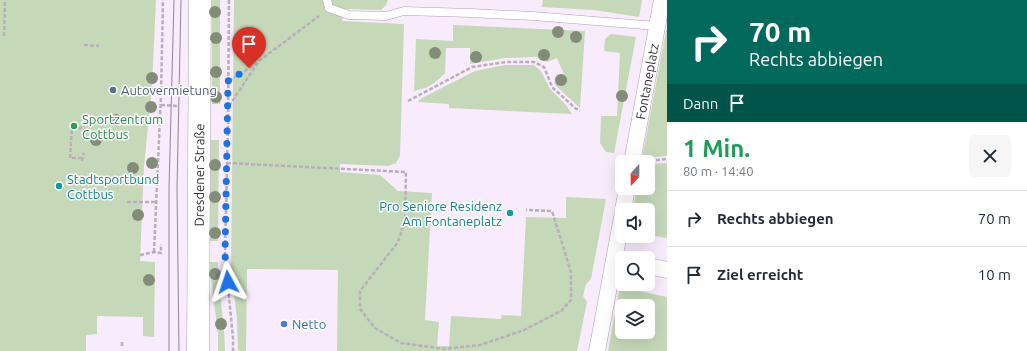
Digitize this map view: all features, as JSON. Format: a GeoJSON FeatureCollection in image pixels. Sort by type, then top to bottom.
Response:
{"type":"FeatureCollection","features":[{"type":"Feature","properties":{"kind":"main road","name":"Dresdener Straße"},"geometry":{"type":"LineString","coordinates":[[198,351],[200,0]]}},
{"type":"Feature","properties":{"kind":"street","name":"Fontaneplatz"},"geometry":{"type":"LineString","coordinates":[[633,155],[662,0]]}},
{"type":"Feature","properties":{"kind":"street"},"geometry":{"type":"LineString","coordinates":[[655,267],[667,270]]}},
{"type":"Feature","properties":{"kind":"street"},"geometry":{"type":"LineString","coordinates":[[597,351],[615,273]]}},
{"type":"Feature","properties":{"kind":"lane"},"geometry":{"type":"LineString","coordinates":[[328,4],[349,15],[386,16],[404,11],[464,12],[657,26]]}},
{"type":"Feature","properties":{"kind":"path"},"geometry":{"type":"LineString","coordinates":[[4,36],[5,0]]}},
{"type":"Feature","properties":{"kind":"path"},"geometry":{"type":"LineString","coordinates":[[154,252],[161,105],[163,0]]}},
{"type":"Feature","properties":{"kind":"path"},"geometry":{"type":"LineString","coordinates":[[229,0],[225,255],[233,351]]}},
{"type":"Feature","properties":{"kind":"path"},"geometry":{"type":"LineString","coordinates":[[228,81],[259,61],[328,4]]}},
{"type":"Feature","properties":{"kind":"path"},"geometry":{"type":"LineString","coordinates":[[84,44],[99,46]]}},
{"type":"Feature","properties":{"kind":"path"},"geometry":{"type":"LineString","coordinates":[[228,106],[259,61]]}},
{"type":"Feature","properties":{"kind":"path"},"geometry":{"type":"LineString","coordinates":[[408,101],[472,67],[506,62],[534,62],[544,67],[552,87],[574,108],[580,111]]}},
{"type":"Feature","properties":{"kind":"path"},"geometry":{"type":"LineString","coordinates":[[161,105],[166,107],[185,106]]}},
{"type":"Feature","properties":{"kind":"path"},"geometry":{"type":"LineString","coordinates":[[84,152],[82,160],[70,158],[72,128],[85,128]]}},
{"type":"Feature","properties":{"kind":"path"},"geometry":{"type":"LineString","coordinates":[[227,163],[406,172],[405,220],[398,242],[360,291],[360,309],[375,328],[401,343],[444,349],[480,345],[524,330],[561,311],[571,300],[571,272],[552,210],[526,210]]}},
{"type":"Feature","properties":{"kind":"path"},"geometry":{"type":"LineString","coordinates":[[128,202],[157,202]]}},
{"type":"Feature","properties":{"kind":"path"},"geometry":{"type":"LineString","coordinates":[[140,255],[154,252],[161,253],[161,244]]}},
{"type":"Feature","properties":{"kind":"path"},"geometry":{"type":"LineString","coordinates":[[122,342],[122,347]]}},
{"type":"Feature","properties":{"kind":"green space","name":"Sportzentrum Cottbus"},"geometry":{"type":"Polygon","coordinates":[[[0,0],[156,0],[152,85],[144,167],[140,261],[155,262],[154,337],[143,336],[143,317],[97,316],[97,334],[86,335],[86,351],[0,351],[0,0]]]}},
{"type":"Feature","properties":{"kind":"green space"},"geometry":{"type":"Polygon","coordinates":[[[212,0],[220,0],[220,104],[212,104],[212,0]]]}},
{"type":"Feature","properties":{"kind":"green space"},"geometry":{"type":"Polygon","coordinates":[[[234,0],[388,0],[386,5],[381,10],[342,9],[342,21],[404,24],[400,156],[396,163],[388,166],[340,164],[340,172],[380,175],[398,191],[432,193],[425,320],[439,322],[437,346],[449,346],[451,316],[501,319],[502,315],[521,316],[526,217],[566,218],[566,197],[606,199],[591,279],[586,284],[583,296],[587,302],[577,351],[337,351],[338,270],[247,269],[246,351],[238,351],[237,319],[231,269],[234,0]]]}},
{"type":"Feature","properties":{"kind":"green space"},"geometry":{"type":"Polygon","coordinates":[[[543,0],[642,0],[639,17],[594,10],[542,7],[543,0]]]}},
{"type":"Feature","properties":{"kind":"green space"},"geometry":{"type":"Polygon","coordinates":[[[453,25],[585,31],[580,108],[556,86],[554,82],[565,77],[557,58],[547,62],[536,57],[505,58],[470,64],[470,48],[446,48],[445,73],[431,85],[414,91],[416,39],[453,41],[453,25]]]}},
{"type":"Feature","properties":{"kind":"green space"},"geometry":{"type":"Polygon","coordinates":[[[667,30],[667,156],[655,157],[655,155],[643,155],[667,30]]]}},
{"type":"Feature","properties":{"kind":"green space"},"geometry":{"type":"Polygon","coordinates":[[[611,34],[636,37],[614,153],[606,152],[600,143],[601,116],[617,116],[620,53],[604,51],[605,39],[611,34]]]}},
{"type":"Feature","properties":{"kind":"green space"},"geometry":{"type":"Polygon","coordinates":[[[505,65],[534,65],[541,71],[550,89],[566,105],[572,114],[449,108],[449,104],[418,102],[420,99],[475,71],[505,65]]]}},
{"type":"Feature","properties":{"kind":"green space"},"geometry":{"type":"Polygon","coordinates":[[[211,140],[219,140],[218,241],[210,241],[211,140]]]}},
{"type":"Feature","properties":{"kind":"green space"},"geometry":{"type":"Polygon","coordinates":[[[667,163],[667,238],[655,236],[655,203],[634,203],[636,195],[655,195],[655,164],[667,163]]]}},
{"type":"Feature","properties":{"kind":"green space"},"geometry":{"type":"Polygon","coordinates":[[[210,262],[218,262],[225,351],[218,351],[218,334],[210,262]]]}},
{"type":"Feature","properties":{"kind":"green space"},"geometry":{"type":"Polygon","coordinates":[[[619,291],[638,291],[667,297],[667,351],[608,351],[615,313],[615,339],[655,339],[655,299],[618,299],[619,291]]]}},
{"type":"Feature","properties":{"kind":"tram line"},"geometry":{"type":"LineString","coordinates":[[169,351],[169,188],[174,0]]}},
{"type":"Feature","properties":{"kind":"tram line"},"geometry":{"type":"LineString","coordinates":[[179,351],[177,188],[181,0]]}},
{"type":"Feature","properties":{"kind":"place","name":"Autovermietung"},"geometry":{"type":"Point","coordinates":[113,90]}},
{"type":"Feature","properties":{"kind":"place","name":"Sportzentrum Cottbus"},"geometry":{"type":"Point","coordinates":[74,126]}},
{"type":"Feature","properties":{"kind":"place","name":"Stadtsportbund Cottbus"},"geometry":{"type":"Point","coordinates":[59,186]}},
{"type":"Feature","properties":{"kind":"place","name":"Pro Seniore Residenz Am Fontaneplatz"},"geometry":{"type":"Point","coordinates":[510,213]}},
{"type":"Feature","properties":{"kind":"place","name":"Netto"},"geometry":{"type":"Point","coordinates":[284,324]}},
{"type":"Feature","properties":{"kind":"route"},"geometry":{"type":"LineString","coordinates":[[228,282],[225,255],[228,81],[249,68]]}}]}
